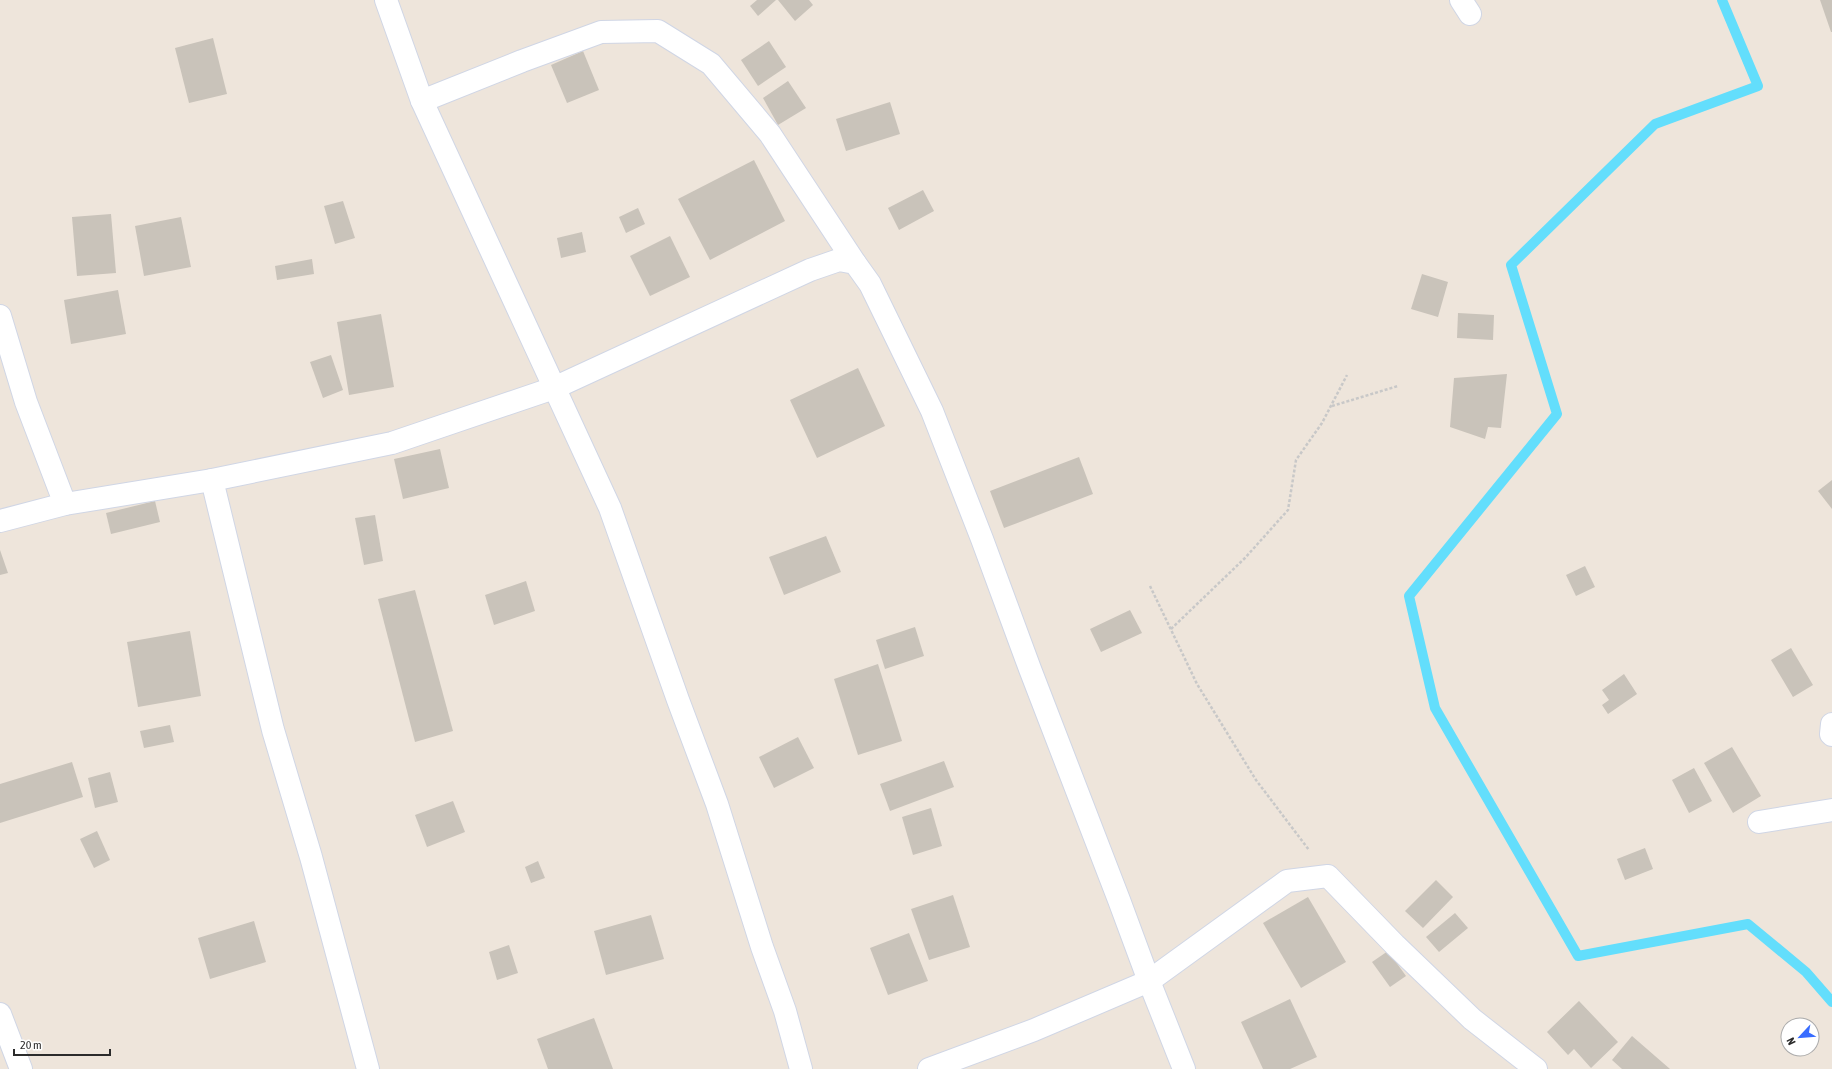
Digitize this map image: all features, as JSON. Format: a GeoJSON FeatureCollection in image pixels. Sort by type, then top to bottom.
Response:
{"type":"FeatureCollection","features":[{"type":"Feature","properties":{"kind":"street"},"geometry":{"type":"LineString","coordinates":[[386,0],[422,101],[610,508],[678,700],[717,804],[762,947],[785,1011],[801,1069]]}},
{"type":"Feature","properties":{"kind":"street"},"geometry":{"type":"LineString","coordinates":[[422,101],[522,60],[601,32],[658,31],[711,64],[770,134],[870,284],[932,411],[1184,1069]]}},
{"type":"Feature","properties":{"kind":"street"},"geometry":{"type":"LineString","coordinates":[[0,522],[65,504],[212,480],[392,443],[554,388],[810,270],[840,260],[855,263]]}},
{"type":"Feature","properties":{"kind":"street"},"geometry":{"type":"LineString","coordinates":[[0,316],[26,402],[65,504]]}},
{"type":"Feature","properties":{"kind":"street"},"geometry":{"type":"LineString","coordinates":[[212,480],[272,730],[311,858],[368,1069]]}},
{"type":"Feature","properties":{"kind":"street"},"geometry":{"type":"LineString","coordinates":[[1832,724],[1832,735]]}},
{"type":"Feature","properties":{"kind":"street"},"geometry":{"type":"LineString","coordinates":[[1759,822],[1832,810]]}},
{"type":"Feature","properties":{"kind":"street"},"geometry":{"type":"LineString","coordinates":[[929,1069],[1034,1030],[1149,980],[1287,881],[1328,876],[1395,945],[1472,1019],[1536,1069]]}},
{"type":"Feature","properties":{"kind":"street"},"geometry":{"type":"LineString","coordinates":[[0,1014],[21,1069]]}},
{"type":"Feature","properties":{"kind":"path"},"geometry":{"type":"LineString","coordinates":[[1171,628],[1245,558],[1288,510],[1296,460],[1322,423],[1347,375]]}},
{"type":"Feature","properties":{"kind":"path"},"geometry":{"type":"LineString","coordinates":[[1331,406],[1398,386]]}},
{"type":"Feature","properties":{"kind":"path"},"geometry":{"type":"LineString","coordinates":[[1150,586],[1197,684],[1256,780],[1328,876]]}},
{"type":"Feature","properties":{"kind":"building"},"geometry":{"type":"Polygon","coordinates":[[[757,0],[776,0],[758,16],[750,6],[757,0]]]}},
{"type":"Feature","properties":{"kind":"building"},"geometry":{"type":"Polygon","coordinates":[[[778,0],[809,0],[813,5],[795,21],[778,0]]]}},
{"type":"Feature","properties":{"kind":"building"},"geometry":{"type":"Polygon","coordinates":[[[1820,0],[1832,0],[1832,32],[1831,32],[1820,0]]]}},
{"type":"Feature","properties":{"kind":"building"},"geometry":{"type":"Polygon","coordinates":[[[213,38],[227,94],[189,103],[175,48],[213,38]]]}},
{"type":"Feature","properties":{"kind":"building"},"geometry":{"type":"Polygon","coordinates":[[[769,41],[786,67],[758,86],[741,60],[769,41]]]}},
{"type":"Feature","properties":{"kind":"building"},"geometry":{"type":"Polygon","coordinates":[[[583,51],[599,90],[567,103],[551,65],[583,51]]]}},
{"type":"Feature","properties":{"kind":"building"},"geometry":{"type":"Polygon","coordinates":[[[788,81],[806,108],[778,125],[763,98],[788,81]]]}},
{"type":"Feature","properties":{"kind":"building"},"geometry":{"type":"Polygon","coordinates":[[[890,102],[900,134],[846,151],[836,119],[890,102]]]}},
{"type":"Feature","properties":{"kind":"building"},"geometry":{"type":"Polygon","coordinates":[[[754,160],[785,221],[710,260],[678,199],[754,160]]]}},
{"type":"Feature","properties":{"kind":"building"},"geometry":{"type":"Polygon","coordinates":[[[923,190],[934,211],[899,230],[888,208],[923,190]]]}},
{"type":"Feature","properties":{"kind":"building"},"geometry":{"type":"Polygon","coordinates":[[[343,201],[355,238],[335,244],[324,206],[343,201]]]}},
{"type":"Feature","properties":{"kind":"building"},"geometry":{"type":"Polygon","coordinates":[[[638,208],[645,224],[626,233],[619,217],[638,208]]]}},
{"type":"Feature","properties":{"kind":"building"},"geometry":{"type":"Polygon","coordinates":[[[111,214],[116,273],[77,276],[72,217],[111,214]]]}},
{"type":"Feature","properties":{"kind":"building"},"geometry":{"type":"Polygon","coordinates":[[[181,217],[191,267],[144,276],[135,226],[181,217]]]}},
{"type":"Feature","properties":{"kind":"building"},"geometry":{"type":"Polygon","coordinates":[[[582,232],[586,252],[561,258],[557,238],[582,232]]]}},
{"type":"Feature","properties":{"kind":"building"},"geometry":{"type":"Polygon","coordinates":[[[670,236],[690,277],[650,296],[630,256],[670,236]]]}},
{"type":"Feature","properties":{"kind":"building"},"geometry":{"type":"Polygon","coordinates":[[[312,259],[314,274],[277,280],[275,266],[312,259]]]}},
{"type":"Feature","properties":{"kind":"building"},"geometry":{"type":"Polygon","coordinates":[[[1422,274],[1448,282],[1438,317],[1411,309],[1422,274]]]}},
{"type":"Feature","properties":{"kind":"building"},"geometry":{"type":"Polygon","coordinates":[[[118,290],[126,334],[71,344],[64,300],[118,290]]]}},
{"type":"Feature","properties":{"kind":"building"},"geometry":{"type":"Polygon","coordinates":[[[1458,313],[1494,315],[1493,340],[1457,338],[1458,313]]]}},
{"type":"Feature","properties":{"kind":"building"},"geometry":{"type":"Polygon","coordinates":[[[381,314],[394,387],[349,395],[337,322],[381,314]]]}},
{"type":"Feature","properties":{"kind":"building"},"geometry":{"type":"Polygon","coordinates":[[[331,355],[343,390],[323,398],[310,362],[331,355]]]}},
{"type":"Feature","properties":{"kind":"building"},"geometry":{"type":"Polygon","coordinates":[[[858,368],[885,426],[817,458],[790,400],[858,368]]]}},
{"type":"Feature","properties":{"kind":"building"},"geometry":{"type":"Polygon","coordinates":[[[1507,374],[1501,428],[1488,427],[1485,439],[1450,427],[1454,378],[1507,374]]]}},
{"type":"Feature","properties":{"kind":"building"},"geometry":{"type":"Polygon","coordinates":[[[440,449],[449,488],[403,499],[394,459],[440,449]]]}},
{"type":"Feature","properties":{"kind":"building"},"geometry":{"type":"Polygon","coordinates":[[[1079,457],[1093,494],[1004,528],[990,491],[1079,457]]]}},
{"type":"Feature","properties":{"kind":"building"},"geometry":{"type":"Polygon","coordinates":[[[1832,480],[1832,509],[1818,491],[1832,480]]]}},
{"type":"Feature","properties":{"kind":"building"},"geometry":{"type":"Polygon","coordinates":[[[155,501],[160,522],[111,534],[106,513],[155,501]]]}},
{"type":"Feature","properties":{"kind":"building"},"geometry":{"type":"Polygon","coordinates":[[[375,515],[383,561],[364,565],[355,518],[375,515]]]}},
{"type":"Feature","properties":{"kind":"building"},"geometry":{"type":"Polygon","coordinates":[[[826,536],[841,572],[784,595],[769,557],[826,536]]]}},
{"type":"Feature","properties":{"kind":"building"},"geometry":{"type":"Polygon","coordinates":[[[0,550],[8,573],[0,575],[0,550]]]}},
{"type":"Feature","properties":{"kind":"building"},"geometry":{"type":"Polygon","coordinates":[[[1585,566],[1595,587],[1576,596],[1566,575],[1585,566]]]}},
{"type":"Feature","properties":{"kind":"building"},"geometry":{"type":"Polygon","coordinates":[[[526,581],[535,611],[494,625],[485,595],[526,581]]]}},
{"type":"Feature","properties":{"kind":"building"},"geometry":{"type":"Polygon","coordinates":[[[415,590],[453,731],[415,742],[378,599],[415,590]]]}},
{"type":"Feature","properties":{"kind":"building"},"geometry":{"type":"Polygon","coordinates":[[[1130,610],[1142,633],[1101,652],[1090,629],[1130,610]]]}},
{"type":"Feature","properties":{"kind":"building"},"geometry":{"type":"Polygon","coordinates":[[[915,627],[924,656],[885,669],[876,640],[915,627]]]}},
{"type":"Feature","properties":{"kind":"building"},"geometry":{"type":"Polygon","coordinates":[[[190,631],[201,696],[138,707],[127,642],[190,631]]]}},
{"type":"Feature","properties":{"kind":"building"},"geometry":{"type":"Polygon","coordinates":[[[1791,648],[1813,685],[1793,697],[1771,660],[1791,648]]]}},
{"type":"Feature","properties":{"kind":"building"},"geometry":{"type":"Polygon","coordinates":[[[878,664],[902,741],[858,755],[834,679],[878,664]]]}},
{"type":"Feature","properties":{"kind":"building"},"geometry":{"type":"Polygon","coordinates":[[[1624,674],[1637,694],[1608,714],[1602,705],[1609,700],[1602,690],[1624,674]]]}},
{"type":"Feature","properties":{"kind":"building"},"geometry":{"type":"Polygon","coordinates":[[[170,725],[174,742],[144,748],[140,731],[170,725]]]}},
{"type":"Feature","properties":{"kind":"building"},"geometry":{"type":"Polygon","coordinates":[[[798,737],[814,768],[774,788],[759,757],[798,737]]]}},
{"type":"Feature","properties":{"kind":"building"},"geometry":{"type":"Polygon","coordinates":[[[1732,747],[1761,796],[1733,813],[1704,763],[1732,747]]]}},
{"type":"Feature","properties":{"kind":"building"},"geometry":{"type":"Polygon","coordinates":[[[944,761],[954,787],[890,811],[880,784],[944,761]]]}},
{"type":"Feature","properties":{"kind":"building"},"geometry":{"type":"Polygon","coordinates":[[[72,762],[83,797],[0,823],[0,784],[72,762]]]}},
{"type":"Feature","properties":{"kind":"building"},"geometry":{"type":"Polygon","coordinates":[[[1694,768],[1712,801],[1689,813],[1672,780],[1694,768]]]}},
{"type":"Feature","properties":{"kind":"building"},"geometry":{"type":"Polygon","coordinates":[[[110,772],[118,802],[95,808],[88,778],[110,772]]]}},
{"type":"Feature","properties":{"kind":"building"},"geometry":{"type":"Polygon","coordinates":[[[453,801],[465,832],[427,847],[415,815],[453,801]]]}},
{"type":"Feature","properties":{"kind":"building"},"geometry":{"type":"Polygon","coordinates":[[[931,808],[942,846],[913,855],[902,817],[931,808]]]}},
{"type":"Feature","properties":{"kind":"building"},"geometry":{"type":"Polygon","coordinates":[[[97,831],[110,860],[94,868],[80,839],[97,831]]]}},
{"type":"Feature","properties":{"kind":"building"},"geometry":{"type":"Polygon","coordinates":[[[1645,848],[1653,869],[1625,880],[1617,859],[1645,848]]]}},
{"type":"Feature","properties":{"kind":"building"},"geometry":{"type":"Polygon","coordinates":[[[538,861],[545,878],[531,883],[525,867],[538,861]]]}},
{"type":"Feature","properties":{"kind":"building"},"geometry":{"type":"Polygon","coordinates":[[[1436,880],[1453,897],[1423,928],[1405,911],[1436,880]]]}},
{"type":"Feature","properties":{"kind":"building"},"geometry":{"type":"Polygon","coordinates":[[[953,895],[970,947],[929,960],[911,909],[953,895]]]}},
{"type":"Feature","properties":{"kind":"building"},"geometry":{"type":"Polygon","coordinates":[[[1308,897],[1346,962],[1301,988],[1263,923],[1308,897]]]}},
{"type":"Feature","properties":{"kind":"building"},"geometry":{"type":"Polygon","coordinates":[[[1455,913],[1468,928],[1439,952],[1426,937],[1455,913]]]}},
{"type":"Feature","properties":{"kind":"building"},"geometry":{"type":"Polygon","coordinates":[[[651,915],[664,959],[606,975],[594,931],[651,915]]]}},
{"type":"Feature","properties":{"kind":"building"},"geometry":{"type":"Polygon","coordinates":[[[254,921],[266,962],[210,979],[198,938],[254,921]]]}},
{"type":"Feature","properties":{"kind":"building"},"geometry":{"type":"Polygon","coordinates":[[[909,933],[928,981],[888,995],[870,948],[909,933]]]}},
{"type":"Feature","properties":{"kind":"building"},"geometry":{"type":"Polygon","coordinates":[[[509,945],[518,973],[497,980],[489,952],[509,945]]]}},
{"type":"Feature","properties":{"kind":"building"},"geometry":{"type":"Polygon","coordinates":[[[1388,951],[1406,976],[1390,987],[1372,962],[1388,951]]]}},
{"type":"Feature","properties":{"kind":"building"},"geometry":{"type":"Polygon","coordinates":[[[1290,999],[1317,1057],[1290,1069],[1263,1069],[1241,1022],[1290,999]]]}},
{"type":"Feature","properties":{"kind":"building"},"geometry":{"type":"Polygon","coordinates":[[[1579,1001],[1618,1042],[1591,1068],[1574,1049],[1568,1055],[1547,1032],[1579,1001]]]}},
{"type":"Feature","properties":{"kind":"building"},"geometry":{"type":"Polygon","coordinates":[[[594,1018],[613,1069],[548,1069],[537,1039],[594,1018]]]}},
{"type":"Feature","properties":{"kind":"building"},"geometry":{"type":"Polygon","coordinates":[[[1632,1036],[1670,1069],[1622,1069],[1612,1060],[1632,1036]]]}},
{"type":"Feature","properties":{"kind":"waterway"},"geometry":{"type":"LineString","coordinates":[[1722,0],[1758,86],[1655,124],[1511,265],[1557,414],[1409,596],[1435,708],[1578,956],[1748,924],[1806,972],[1832,1002]]}}]}
